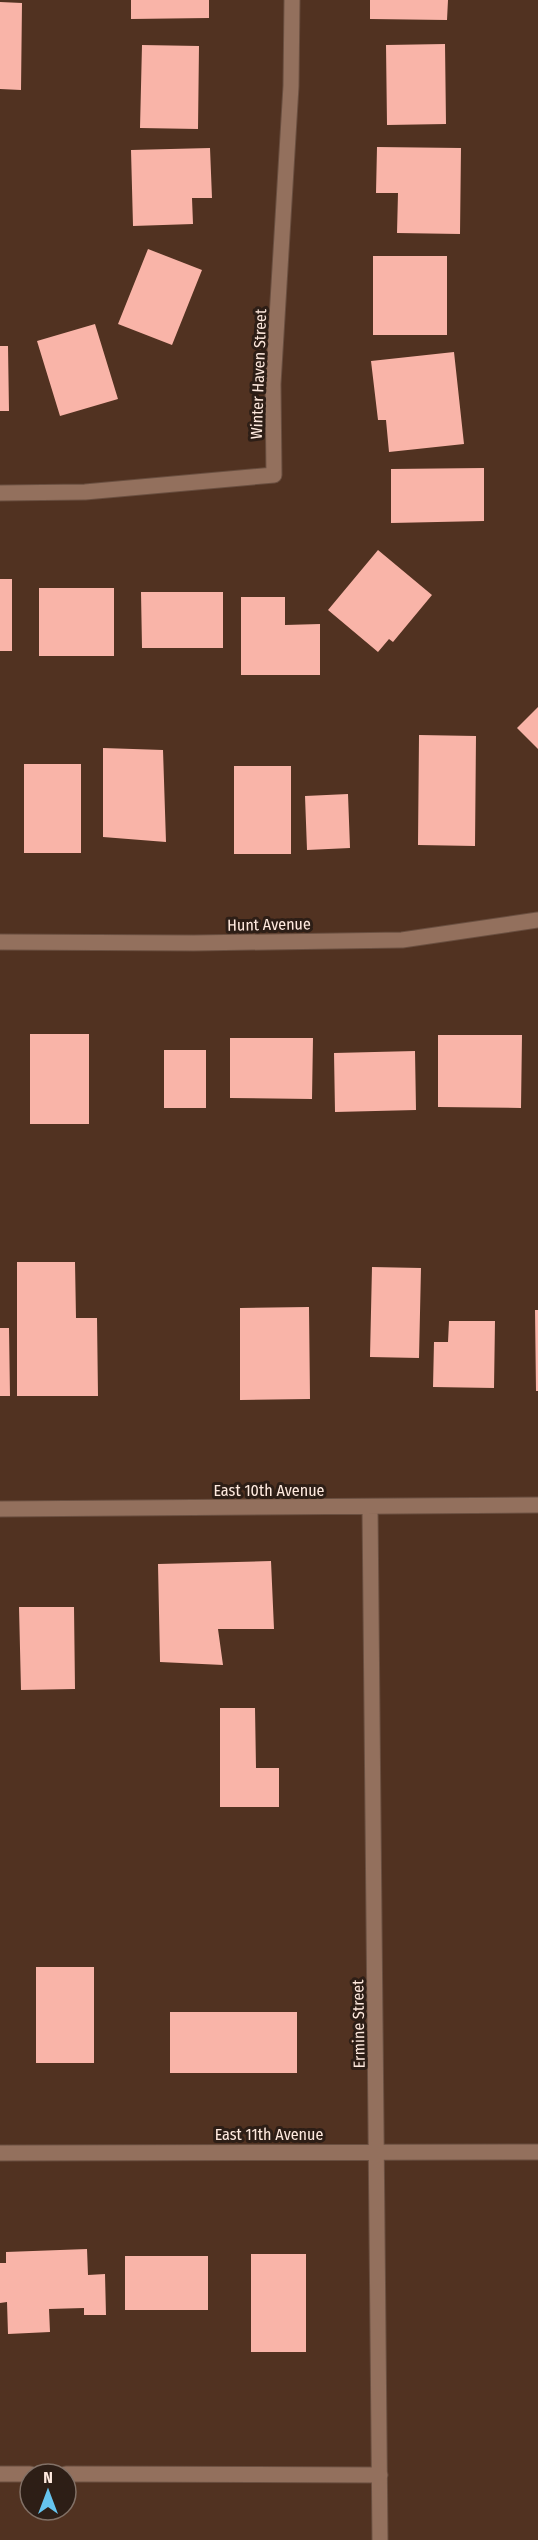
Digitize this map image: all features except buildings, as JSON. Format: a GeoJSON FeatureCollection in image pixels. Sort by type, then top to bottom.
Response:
{"type":"FeatureCollection","features":[{"type":"Feature","properties":{"kind":"street","name":"Winter Haven Street"},"geometry":{"type":"LineString","coordinates":[[0,493],[85,492],[273,475],[273,384],[291,86],[292,0]]}},
{"type":"Feature","properties":{"kind":"street","name":"Hunt Avenue"},"geometry":{"type":"LineString","coordinates":[[0,942],[194,943],[402,939],[538,920]]}},
{"type":"Feature","properties":{"kind":"street","name":"East 10th Avenue"},"geometry":{"type":"LineString","coordinates":[[0,1509],[538,1505]]}},
{"type":"Feature","properties":{"kind":"street","name":"Ermine Street"},"geometry":{"type":"LineString","coordinates":[[370,1508],[380,2540]]}},
{"type":"Feature","properties":{"kind":"street","name":"East 11th Avenue"},"geometry":{"type":"LineString","coordinates":[[0,2153],[538,2152]]}},
{"type":"Feature","properties":{"kind":"street"},"geometry":{"type":"LineString","coordinates":[[0,2474],[18,2474]]}},
{"type":"Feature","properties":{"kind":"street"},"geometry":{"type":"LineString","coordinates":[[78,2474],[380,2475]]}}]}
